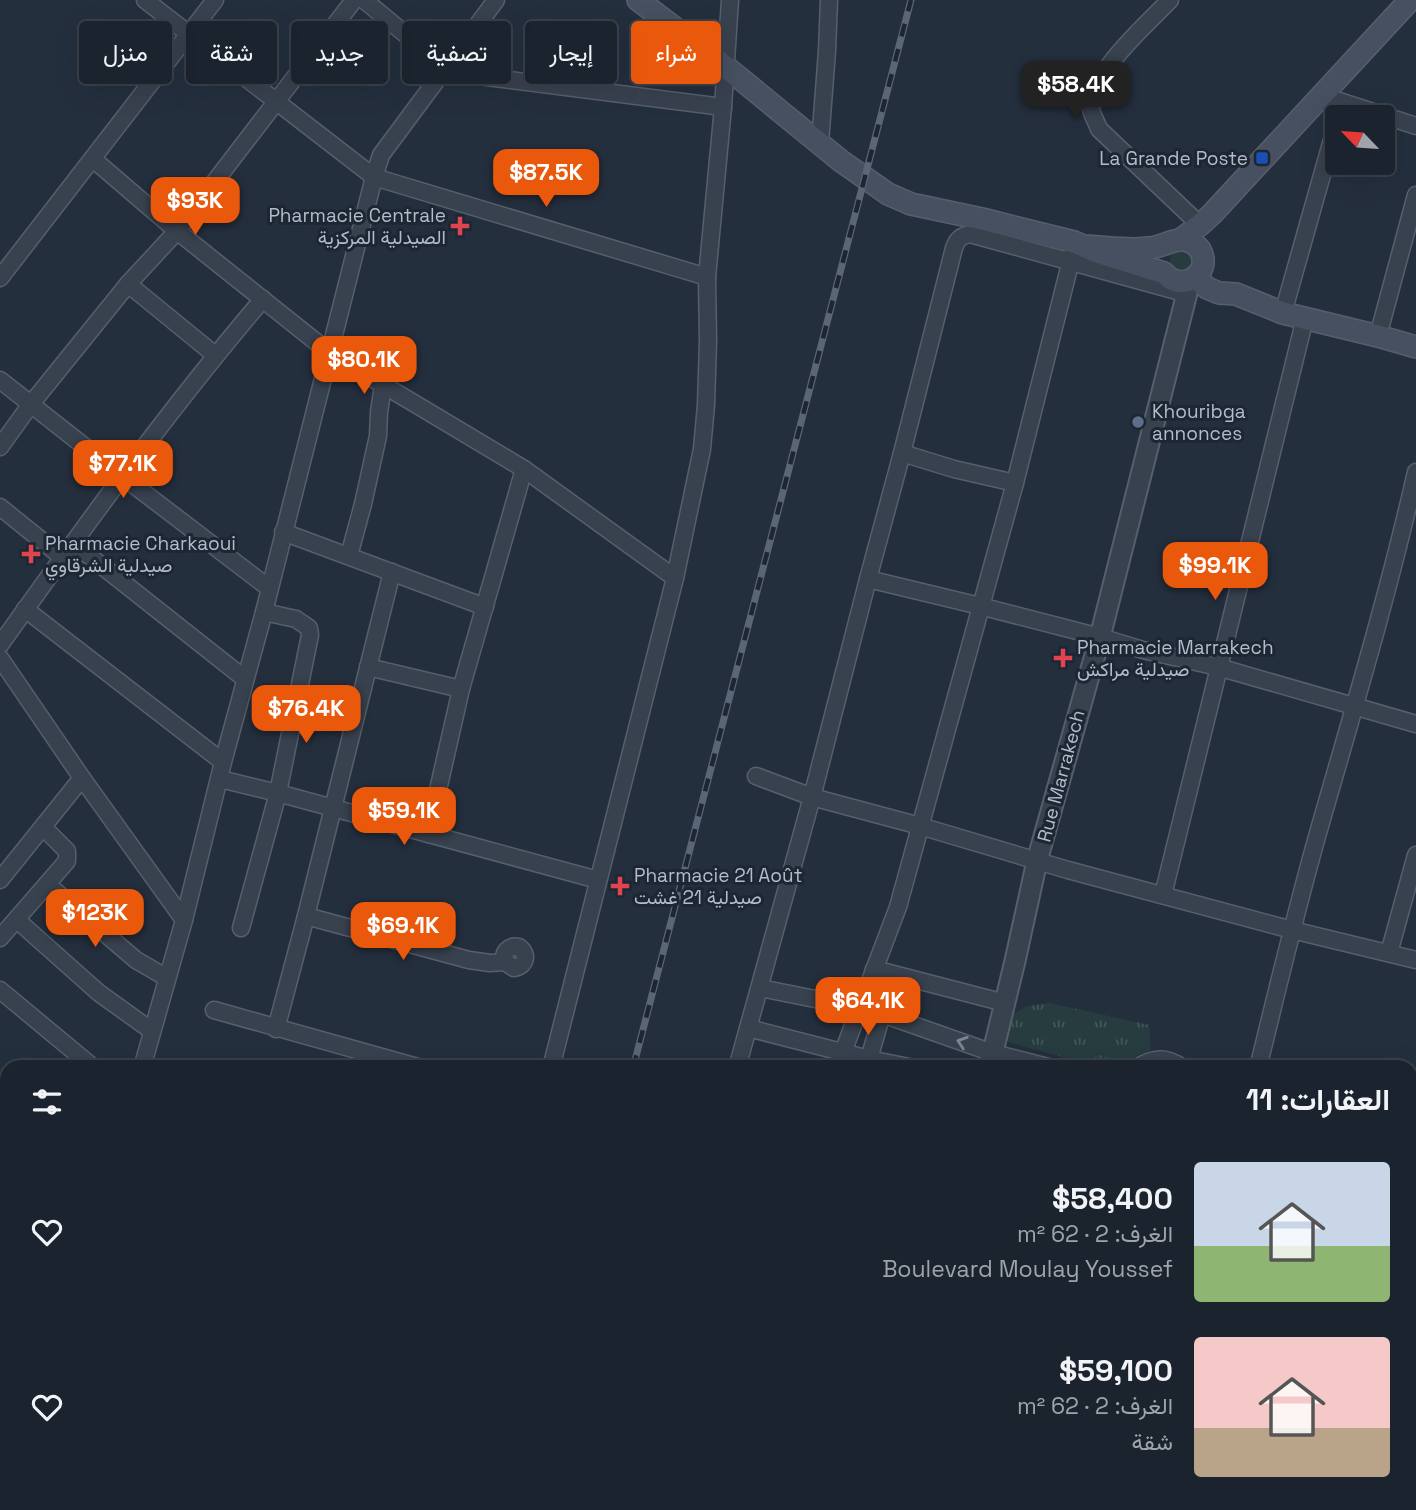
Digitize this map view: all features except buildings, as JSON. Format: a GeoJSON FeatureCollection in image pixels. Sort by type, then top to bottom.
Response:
{"type":"FeatureCollection","features":[{"type":"Feature","properties":{"kind":"main road"},"geometry":{"type":"LineString","coordinates":[[638,0],[726,66],[841,161],[888,194],[911,204],[982,219],[1077,250],[1164,273],[1177,282],[1195,274],[1224,200]]}},
{"type":"Feature","properties":{"kind":"main road"},"geometry":{"type":"LineString","coordinates":[[1164,273],[1160,260],[1165,248],[1200,225],[1410,0]]}},
{"type":"Feature","properties":{"kind":"main road"},"geometry":{"type":"LineString","coordinates":[[1077,250],[1153,248],[1175,242],[1191,242],[1196,245],[1195,274],[1208,288],[1219,293],[1236,294],[1283,313],[1378,335],[1416,347]]}},
{"type":"Feature","properties":{"kind":"street"},"geometry":{"type":"LineString","coordinates":[[145,0],[186,32]]}},
{"type":"Feature","properties":{"kind":"street"},"geometry":{"type":"LineString","coordinates":[[199,21],[215,0]]}},
{"type":"Feature","properties":{"kind":"street"},"geometry":{"type":"LineString","coordinates":[[0,447],[31,404],[128,284],[177,231],[354,0]]}},
{"type":"Feature","properties":{"kind":"street"},"geometry":{"type":"LineString","coordinates":[[364,0],[402,31]]}},
{"type":"Feature","properties":{"kind":"street"},"geometry":{"type":"LineString","coordinates":[[480,21],[496,0]]}},
{"type":"Feature","properties":{"kind":"street"},"geometry":{"type":"LineString","coordinates":[[553,1060],[675,578],[702,449],[707,392],[707,277],[730,0]]}},
{"type":"Feature","properties":{"kind":"street"},"geometry":{"type":"LineString","coordinates":[[820,143],[829,0]]}},
{"type":"Feature","properties":{"kind":"street"},"geometry":{"type":"LineString","coordinates":[[1170,0],[1108,65],[1094,92],[1091,109],[1099,129],[1200,225]]}},
{"type":"Feature","properties":{"kind":"street"},"geometry":{"type":"LineString","coordinates":[[0,278],[186,38]]}},
{"type":"Feature","properties":{"kind":"street"},"geometry":{"type":"LineString","coordinates":[[511,80],[723,107]]}},
{"type":"Feature","properties":{"kind":"street"},"geometry":{"type":"LineString","coordinates":[[252,84],[373,177],[707,277]]}},
{"type":"Feature","properties":{"kind":"street"},"geometry":{"type":"LineString","coordinates":[[144,1060],[184,920],[264,612],[373,177],[381,155],[433,84]]}},
{"type":"Feature","properties":{"kind":"street"},"geometry":{"type":"LineString","coordinates":[[1321,95],[1330,105]]}},
{"type":"Feature","properties":{"kind":"street"},"geometry":{"type":"LineString","coordinates":[[1395,122],[1416,125]]}},
{"type":"Feature","properties":{"kind":"street"},"geometry":{"type":"LineString","coordinates":[[93,159],[177,231],[330,353],[524,470],[675,578]]}},
{"type":"Feature","properties":{"kind":"street"},"geometry":{"type":"LineString","coordinates":[[1283,313],[1325,164]]}},
{"type":"Feature","properties":{"kind":"street"},"geometry":{"type":"LineString","coordinates":[[1378,335],[1416,195]]}},
{"type":"Feature","properties":{"kind":"street"},"geometry":{"type":"LineString","coordinates":[[739,1060],[812,797],[957,240],[970,234],[1077,250],[1195,274]]}},
{"type":"Feature","properties":{"kind":"street"},"geometry":{"type":"LineString","coordinates":[[842,1052],[898,907],[1077,250]]}},
{"type":"Feature","properties":{"kind":"street","name":"Rue Marrakech"},"geometry":{"type":"LineString","coordinates":[[991,1060],[1037,861],[1100,637],[1195,274]]}},
{"type":"Feature","properties":{"kind":"street"},"geometry":{"type":"LineString","coordinates":[[128,284],[215,355]]}},
{"type":"Feature","properties":{"kind":"street"},"geometry":{"type":"LineString","coordinates":[[0,645],[122,476],[215,355],[263,299]]}},
{"type":"Feature","properties":{"kind":"street"},"geometry":{"type":"LineString","coordinates":[[1163,895],[1305,318]]}},
{"type":"Feature","properties":{"kind":"street"},"geometry":{"type":"LineString","coordinates":[[0,380],[269,589]]}},
{"type":"Feature","properties":{"kind":"street"},"geometry":{"type":"LineString","coordinates":[[348,556],[378,436],[383,386]]}},
{"type":"Feature","properties":{"kind":"street"},"geometry":{"type":"LineString","coordinates":[[902,453],[1015,484]]}},
{"type":"Feature","properties":{"kind":"street"},"geometry":{"type":"LineString","coordinates":[[428,834],[461,689],[524,470]]}},
{"type":"Feature","properties":{"kind":"street"},"geometry":{"type":"LineString","coordinates":[[1260,1060],[1292,930],[1415,483]]}},
{"type":"Feature","properties":{"kind":"street"},"geometry":{"type":"LineString","coordinates":[[0,507],[62,556]]}},
{"type":"Feature","properties":{"kind":"street"},"geometry":{"type":"LineString","coordinates":[[284,532],[485,607]]}},
{"type":"Feature","properties":{"kind":"street"},"geometry":{"type":"LineString","coordinates":[[73,543],[245,679]]}},
{"type":"Feature","properties":{"kind":"street"},"geometry":{"type":"LineString","coordinates":[[276,1029],[392,572]]}},
{"type":"Feature","properties":{"kind":"street"},"geometry":{"type":"LineString","coordinates":[[868,579],[1218,667],[1416,724]]}},
{"type":"Feature","properties":{"kind":"street"},"geometry":{"type":"LineString","coordinates":[[25,609],[223,762]]}},
{"type":"Feature","properties":{"kind":"street"},"geometry":{"type":"LineString","coordinates":[[241,928],[278,793],[310,635],[309,628],[296,619],[264,612]]}},
{"type":"Feature","properties":{"kind":"street"},"geometry":{"type":"LineString","coordinates":[[0,658],[184,920]]}},
{"type":"Feature","properties":{"kind":"street"},"geometry":{"type":"LineString","coordinates":[[368,667],[461,689]]}},
{"type":"Feature","properties":{"kind":"street"},"geometry":{"type":"LineString","coordinates":[[756,776],[812,797],[1037,861],[1292,930],[1416,960]]}},
{"type":"Feature","properties":{"kind":"street"},"geometry":{"type":"LineString","coordinates":[[0,880],[82,778]]}},
{"type":"Feature","properties":{"kind":"street"},"geometry":{"type":"LineString","coordinates":[[219,779],[598,880]]}},
{"type":"Feature","properties":{"kind":"street"},"geometry":{"type":"LineString","coordinates":[[0,939],[66,861],[67,851],[43,827]]}},
{"type":"Feature","properties":{"kind":"street"},"geometry":{"type":"LineString","coordinates":[[1389,953],[1416,855]]}},
{"type":"Feature","properties":{"kind":"street"},"geometry":{"type":"LineString","coordinates":[[47,884],[136,960],[167,978]]}},
{"type":"Feature","properties":{"kind":"street"},"geometry":{"type":"LineString","coordinates":[[306,916],[469,960],[505,962]]}},
{"type":"Feature","properties":{"kind":"street"},"geometry":{"type":"LineString","coordinates":[[17,920],[99,993],[152,1031]]}},
{"type":"Feature","properties":{"kind":"street"},"geometry":{"type":"LineString","coordinates":[[874,969],[1005,1003]]}},
{"type":"Feature","properties":{"kind":"street"},"geometry":{"type":"LineString","coordinates":[[760,988],[882,1014],[991,1060]]}},
{"type":"Feature","properties":{"kind":"street"},"geometry":{"type":"LineString","coordinates":[[0,990],[84,1060]]}},
{"type":"Feature","properties":{"kind":"street"},"geometry":{"type":"LineString","coordinates":[[214,1010],[391,1060]]}},
{"type":"Feature","properties":{"kind":"street"},"geometry":{"type":"LineString","coordinates":[[869,1059],[882,1014]]}},
{"type":"Feature","properties":{"kind":"street"},"geometry":{"type":"LineString","coordinates":[[748,1028],[874,1060]]}},
{"type":"Feature","properties":{"kind":"street"},"geometry":{"type":"LineString","coordinates":[[1148,1060],[1167,1060]]}},
{"type":"Feature","properties":{"kind":"green space"},"geometry":{"type":"Polygon","coordinates":[[[1181,250],[1189,253],[1192,261],[1189,269],[1181,272],[1173,269],[1170,261],[1173,253],[1181,250]]]}},
{"type":"Feature","properties":{"kind":"green space"},"geometry":{"type":"Polygon","coordinates":[[[1050,1003],[1149,1025],[1151,1050],[1128,1060],[1074,1060],[1010,1043],[1003,1037],[1011,1015],[1028,1006],[1050,1003]]]}},
{"type":"Feature","properties":{"kind":"railway"},"geometry":{"type":"LineString","coordinates":[[635,1060],[911,0]]}},
{"type":"Feature","properties":{"kind":"place","name":"La Grande Poste"},"geometry":{"type":"Point","coordinates":[1262,158]}},
{"type":"Feature","properties":{"kind":"place","name":"Pharmacie Centrale الصيدلية المركزية"},"geometry":{"type":"Point","coordinates":[460,226]}},
{"type":"Feature","properties":{"kind":"place","name":"Khouribga annonces"},"geometry":{"type":"Point","coordinates":[1138,422]}},
{"type":"Feature","properties":{"kind":"place","name":"Pharmacie Charkaoui صيدلية الشرقاوي"},"geometry":{"type":"Point","coordinates":[31,554]}},
{"type":"Feature","properties":{"kind":"place","name":"Pharmacie Marrakech صيدلية مراكش"},"geometry":{"type":"Point","coordinates":[1063,658]}},
{"type":"Feature","properties":{"kind":"place","name":"Pharmacie 21 Août صيدلية 21 غشت"},"geometry":{"type":"Point","coordinates":[620,886]}}]}
